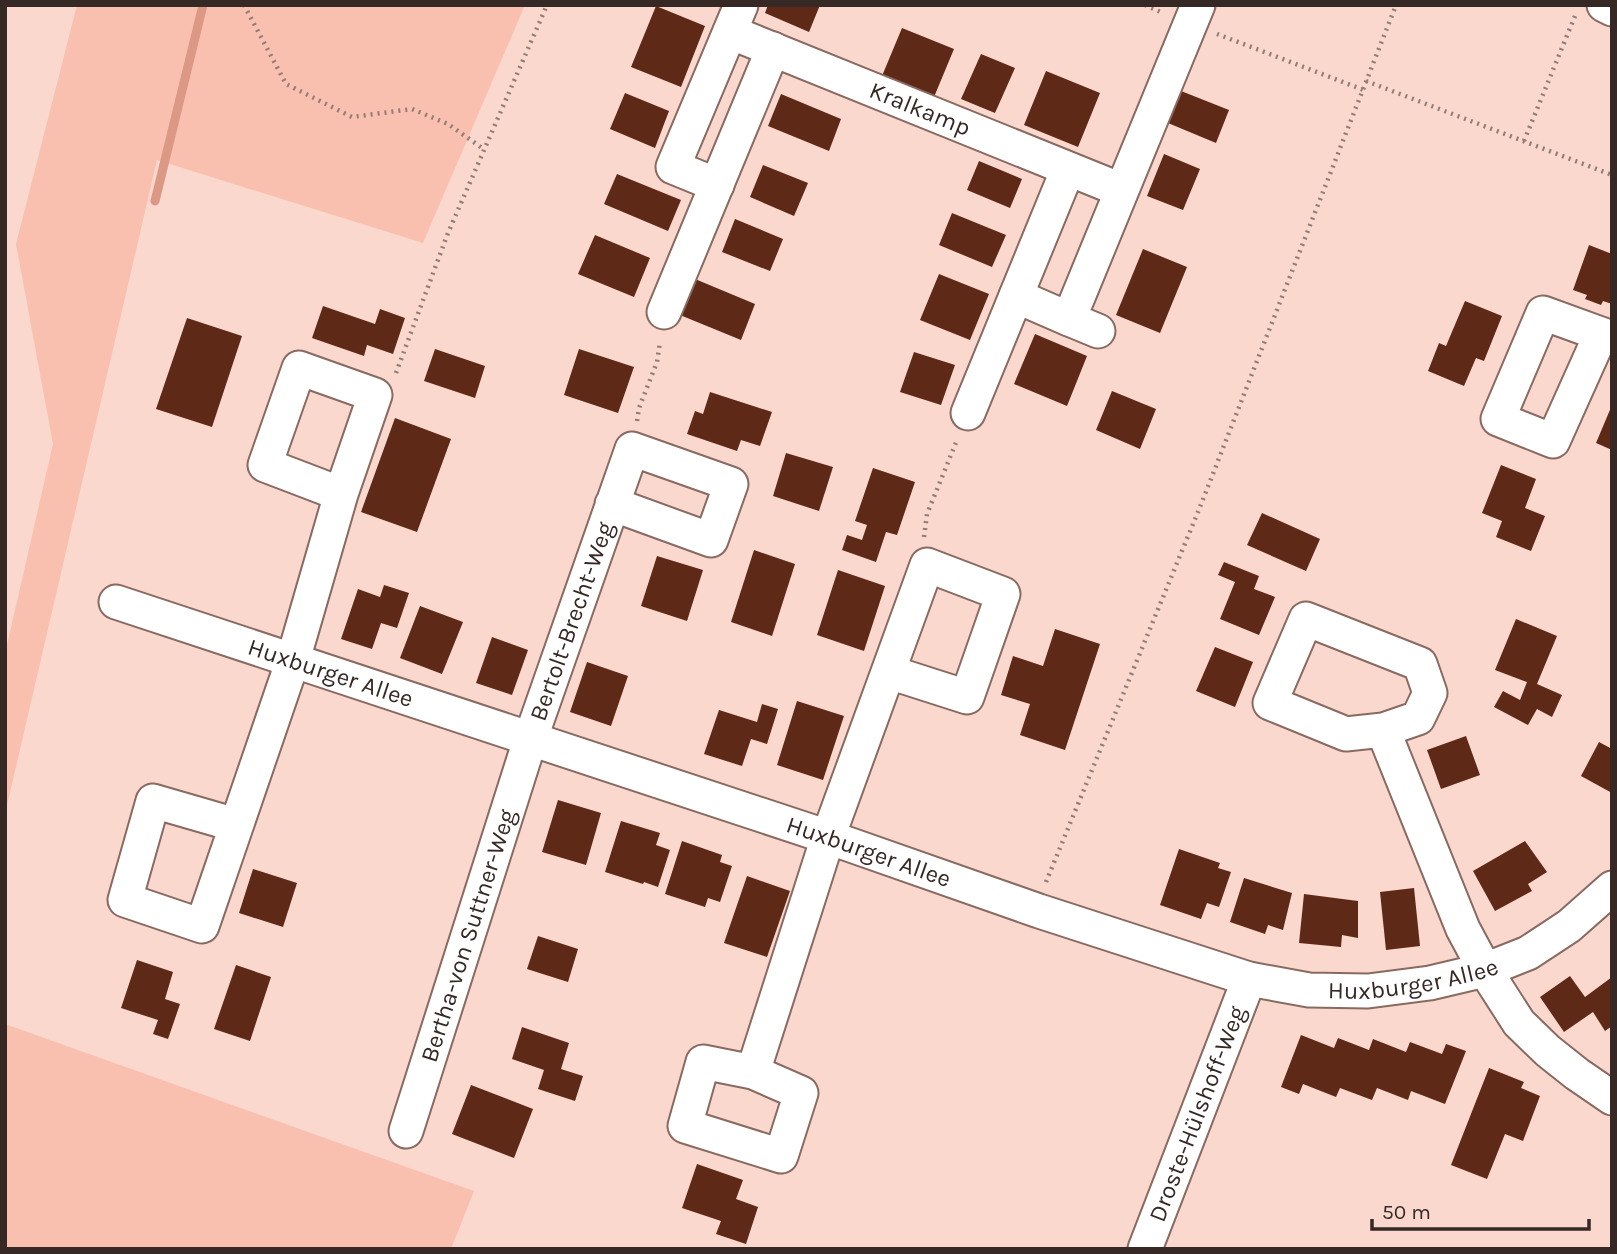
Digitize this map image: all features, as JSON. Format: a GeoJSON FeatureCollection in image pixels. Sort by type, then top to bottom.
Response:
{"type":"FeatureCollection","features":[{"type":"Feature","properties":{"kind":"street"},"geometry":{"type":"LineString","coordinates":[[1591,7],[1612,9]]}},
{"type":"Feature","properties":{"kind":"street"},"geometry":{"type":"LineString","coordinates":[[1016,296],[1084,325],[1121,190],[1195,15]]}},
{"type":"Feature","properties":{"kind":"street","name":"Kralkamp"},"geometry":{"type":"LineString","coordinates":[[717,185],[673,167],[735,18],[773,49],[1121,190]]}},
{"type":"Feature","properties":{"kind":"street"},"geometry":{"type":"LineString","coordinates":[[664,312],[773,49]]}},
{"type":"Feature","properties":{"kind":"street"},"geometry":{"type":"LineString","coordinates":[[968,412],[1068,169]]}},
{"type":"Feature","properties":{"kind":"street"},"geometry":{"type":"LineString","coordinates":[[236,825],[293,660],[341,494],[375,395],[299,368],[265,465],[341,494]]}},
{"type":"Feature","properties":{"kind":"street","name":"Bertolt-Brecht-Weg"},"geometry":{"type":"LineString","coordinates":[[530,740],[612,504],[632,449],[731,484],[711,540],[612,504]]}},
{"type":"Feature","properties":{"kind":"street"},"geometry":{"type":"LineString","coordinates":[[753,1072],[828,837],[927,565],[1003,594],[967,697],[889,672]]}},
{"type":"Feature","properties":{"kind":"street","name":"Huxburger Allee"},"geometry":{"type":"LineString","coordinates":[[116,602],[1249,979],[1309,990],[1368,991],[1430,983],[1485,970],[1528,953],[1559,933],[1612,888]]}},
{"type":"Feature","properties":{"kind":"street"},"geometry":{"type":"LineString","coordinates":[[1306,619],[1420,664],[1430,693],[1418,718],[1383,730],[1346,734],[1270,704],[1306,619]]}},
{"type":"Feature","properties":{"kind":"street"},"geometry":{"type":"LineString","coordinates":[[1383,730],[1464,929],[1485,970],[1519,1023],[1548,1051],[1612,1098]]}},
{"type":"Feature","properties":{"kind":"street","name":"Bertha-von Suttner-Weg"},"geometry":{"type":"LineString","coordinates":[[406,1131],[530,740]]}},
{"type":"Feature","properties":{"kind":"street","name":"Droste-Hülshoff-Weg"},"geometry":{"type":"LineString","coordinates":[[1145,1249],[1249,979]]}},
{"type":"Feature","properties":{"kind":"path"},"geometry":{"type":"LineString","coordinates":[[244,5],[286,84],[352,117],[412,109],[448,124],[485,150]]}},
{"type":"Feature","properties":{"kind":"path"},"geometry":{"type":"LineString","coordinates":[[375,395],[393,379],[448,233],[547,5]]}},
{"type":"Feature","properties":{"kind":"path"},"geometry":{"type":"LineString","coordinates":[[1144,5],[1195,15],[1364,90]]}},
{"type":"Feature","properties":{"kind":"path"},"geometry":{"type":"LineString","coordinates":[[1035,909],[1205,495],[1396,5]]}},
{"type":"Feature","properties":{"kind":"path"},"geometry":{"type":"LineString","coordinates":[[1524,141],[1591,7]]}},
{"type":"Feature","properties":{"kind":"path"},"geometry":{"type":"LineString","coordinates":[[1367,81],[1612,175]]}},
{"type":"Feature","properties":{"kind":"path"},"geometry":{"type":"LineString","coordinates":[[632,449],[639,408],[657,362],[664,312]]}},
{"type":"Feature","properties":{"kind":"path"},"geometry":{"type":"LineString","coordinates":[[927,565],[923,545],[927,514],[968,412]]}},
{"type":"Feature","properties":{"kind":"shaded area"},"geometry":{"type":"Polygon","coordinates":[[[77,5],[525,5],[423,243],[157,160],[5,814],[5,654],[53,444],[16,244],[77,5]]]}},
{"type":"Feature","properties":{"kind":"shaded area"},"geometry":{"type":"Polygon","coordinates":[[[5,1024],[474,1191],[451,1249],[5,1249],[5,1024]]]}},
{"type":"Feature","properties":{"kind":"building"},"geometry":{"type":"Polygon","coordinates":[[[768,5],[820,5],[809,32],[765,13],[768,5]]]}},
{"type":"Feature","properties":{"kind":"building"},"geometry":{"type":"Polygon","coordinates":[[[656,6],[705,26],[681,87],[631,67],[656,6]]]}},
{"type":"Feature","properties":{"kind":"building"},"geometry":{"type":"Polygon","coordinates":[[[902,28],[954,49],[934,97],[882,76],[902,28]]]}},
{"type":"Feature","properties":{"kind":"building"},"geometry":{"type":"Polygon","coordinates":[[[981,54],[1015,68],[995,113],[961,99],[981,54]]]}},
{"type":"Feature","properties":{"kind":"building"},"geometry":{"type":"Polygon","coordinates":[[[1046,71],[1100,93],[1078,147],[1024,125],[1046,71]]]}},
{"type":"Feature","properties":{"kind":"building"},"geometry":{"type":"Polygon","coordinates":[[[1181,91],[1229,110],[1216,143],[1168,123],[1181,91]]]}},
{"type":"Feature","properties":{"kind":"building"},"geometry":{"type":"Polygon","coordinates":[[[625,93],[669,111],[655,148],[610,129],[625,93]]]}},
{"type":"Feature","properties":{"kind":"building"},"geometry":{"type":"Polygon","coordinates":[[[781,94],[841,119],[829,151],[768,126],[781,94]]]}},
{"type":"Feature","properties":{"kind":"building"},"geometry":{"type":"Polygon","coordinates":[[[1164,154],[1200,169],[1183,210],[1147,196],[1164,154]]]}},
{"type":"Feature","properties":{"kind":"building"},"geometry":{"type":"Polygon","coordinates":[[[979,161],[1022,179],[1010,208],[967,190],[979,161]]]}},
{"type":"Feature","properties":{"kind":"building"},"geometry":{"type":"Polygon","coordinates":[[[763,165],[808,183],[794,216],[750,197],[763,165]]]}},
{"type":"Feature","properties":{"kind":"building"},"geometry":{"type":"Polygon","coordinates":[[[617,174],[681,200],[668,231],[604,204],[617,174]]]}},
{"type":"Feature","properties":{"kind":"building"},"geometry":{"type":"Polygon","coordinates":[[[952,213],[1006,235],[992,267],[939,245],[952,213]]]}},
{"type":"Feature","properties":{"kind":"building"},"geometry":{"type":"Polygon","coordinates":[[[735,219],[783,239],[770,271],[722,252],[735,219]]]}},
{"type":"Feature","properties":{"kind":"building"},"geometry":{"type":"Polygon","coordinates":[[[595,235],[650,258],[634,297],[578,274],[595,235]]]}},
{"type":"Feature","properties":{"kind":"building"},"geometry":{"type":"Polygon","coordinates":[[[1589,245],[1612,254],[1612,304],[1603,301],[1601,305],[1585,299],[1587,295],[1573,290],[1589,245]]]}},
{"type":"Feature","properties":{"kind":"building"},"geometry":{"type":"Polygon","coordinates":[[[1143,249],[1187,267],[1160,333],[1116,315],[1143,249]]]}},
{"type":"Feature","properties":{"kind":"building"},"geometry":{"type":"Polygon","coordinates":[[[939,274],[989,294],[970,340],[920,320],[939,274]]]}},
{"type":"Feature","properties":{"kind":"building"},"geometry":{"type":"Polygon","coordinates":[[[695,279],[755,304],[741,340],[680,315],[695,279]]]}},
{"type":"Feature","properties":{"kind":"building"},"geometry":{"type":"Polygon","coordinates":[[[1465,301],[1502,316],[1484,361],[1476,358],[1464,386],[1428,371],[1439,343],[1446,346],[1465,301]]]}},
{"type":"Feature","properties":{"kind":"building"},"geometry":{"type":"Polygon","coordinates":[[[323,306],[375,324],[380,309],[405,318],[393,354],[367,345],[364,356],[312,338],[323,306]]]}},
{"type":"Feature","properties":{"kind":"building"},"geometry":{"type":"Polygon","coordinates":[[[187,318],[242,336],[212,427],[156,409],[187,318]]]}},
{"type":"Feature","properties":{"kind":"building"},"geometry":{"type":"Polygon","coordinates":[[[1035,334],[1087,356],[1067,406],[1014,384],[1035,334]]]}},
{"type":"Feature","properties":{"kind":"building"},"geometry":{"type":"Polygon","coordinates":[[[435,349],[485,366],[475,398],[424,381],[435,349]]]}},
{"type":"Feature","properties":{"kind":"building"},"geometry":{"type":"Polygon","coordinates":[[[579,349],[634,367],[618,413],[564,395],[579,349]]]}},
{"type":"Feature","properties":{"kind":"building"},"geometry":{"type":"Polygon","coordinates":[[[914,352],[955,365],[941,405],[900,392],[914,352]]]}},
{"type":"Feature","properties":{"kind":"building"},"geometry":{"type":"Polygon","coordinates":[[[1112,391],[1156,409],[1140,449],[1096,430],[1112,391]]]}},
{"type":"Feature","properties":{"kind":"building"},"geometry":{"type":"Polygon","coordinates":[[[710,392],[772,412],[760,446],[741,440],[737,451],[687,434],[695,411],[703,414],[710,392]]]}},
{"type":"Feature","properties":{"kind":"building"},"geometry":{"type":"Polygon","coordinates":[[[1612,405],[1612,450],[1596,443],[1612,405]]]}},
{"type":"Feature","properties":{"kind":"building"},"geometry":{"type":"Polygon","coordinates":[[[395,418],[451,439],[417,532],[361,512],[395,418]]]}},
{"type":"Feature","properties":{"kind":"building"},"geometry":{"type":"Polygon","coordinates":[[[786,453],[833,467],[819,511],[773,496],[786,453]]]}},
{"type":"Feature","properties":{"kind":"building"},"geometry":{"type":"Polygon","coordinates":[[[1501,465],[1536,479],[1525,508],[1545,516],[1531,551],[1496,537],[1502,521],[1482,513],[1501,465]]]}},
{"type":"Feature","properties":{"kind":"building"},"geometry":{"type":"Polygon","coordinates":[[[873,468],[915,482],[897,535],[886,532],[876,562],[842,550],[847,535],[862,540],[867,525],[855,521],[873,468]]]}},
{"type":"Feature","properties":{"kind":"building"},"geometry":{"type":"Polygon","coordinates":[[[1262,513],[1320,539],[1306,571],[1247,545],[1262,513]]]}},
{"type":"Feature","properties":{"kind":"building"},"geometry":{"type":"Polygon","coordinates":[[[754,550],[795,564],[772,636],[731,622],[754,550]]]}},
{"type":"Feature","properties":{"kind":"building"},"geometry":{"type":"Polygon","coordinates":[[[657,556],[703,570],[687,621],[641,606],[657,556]]]}},
{"type":"Feature","properties":{"kind":"building"},"geometry":{"type":"Polygon","coordinates":[[[1224,562],[1259,576],[1254,589],[1275,597],[1259,635],[1220,619],[1235,582],[1218,575],[1224,562]]]}},
{"type":"Feature","properties":{"kind":"building"},"geometry":{"type":"Polygon","coordinates":[[[838,570],[885,586],[864,651],[817,635],[838,570]]]}},
{"type":"Feature","properties":{"kind":"building"},"geometry":{"type":"Polygon","coordinates":[[[384,585],[409,593],[397,628],[381,623],[372,649],[341,639],[358,589],[380,597],[384,585]]]}},
{"type":"Feature","properties":{"kind":"building"},"geometry":{"type":"Polygon","coordinates":[[[420,606],[463,622],[442,674],[400,658],[420,606]]]}},
{"type":"Feature","properties":{"kind":"building"},"geometry":{"type":"Polygon","coordinates":[[[1516,619],[1557,636],[1537,684],[1562,695],[1552,717],[1537,709],[1528,725],[1494,707],[1503,691],[1520,700],[1527,682],[1495,670],[1516,619]]]}},
{"type":"Feature","properties":{"kind":"building"},"geometry":{"type":"Polygon","coordinates":[[[1055,629],[1100,644],[1065,750],[1020,735],[1030,704],[1001,695],[1013,656],[1043,666],[1055,629]]]}},
{"type":"Feature","properties":{"kind":"building"},"geometry":{"type":"Polygon","coordinates":[[[492,637],[528,650],[512,695],[476,683],[492,637]]]}},
{"type":"Feature","properties":{"kind":"building"},"geometry":{"type":"Polygon","coordinates":[[[1215,647],[1253,662],[1235,707],[1196,691],[1215,647]]]}},
{"type":"Feature","properties":{"kind":"building"},"geometry":{"type":"Polygon","coordinates":[[[587,662],[628,676],[611,726],[570,712],[587,662]]]}},
{"type":"Feature","properties":{"kind":"building"},"geometry":{"type":"Polygon","coordinates":[[[797,701],[844,716],[823,780],[777,765],[797,701]]]}},
{"type":"Feature","properties":{"kind":"building"},"geometry":{"type":"Polygon","coordinates":[[[762,704],[778,709],[767,744],[751,739],[742,766],[704,754],[719,710],[757,722],[762,704]]]}},
{"type":"Feature","properties":{"kind":"building"},"geometry":{"type":"Polygon","coordinates":[[[1466,736],[1480,775],[1441,789],[1427,750],[1466,736]]]}},
{"type":"Feature","properties":{"kind":"building"},"geometry":{"type":"Polygon","coordinates":[[[1599,742],[1612,749],[1612,793],[1581,776],[1599,742]]]}},
{"type":"Feature","properties":{"kind":"building"},"geometry":{"type":"Polygon","coordinates":[[[558,800],[601,813],[586,865],[542,852],[558,800]]]}},
{"type":"Feature","properties":{"kind":"building"},"geometry":{"type":"Polygon","coordinates":[[[621,821],[660,833],[656,845],[670,850],[658,887],[605,872],[621,821]]]}},
{"type":"Feature","properties":{"kind":"building"},"geometry":{"type":"Polygon","coordinates":[[[682,841],[722,855],[720,862],[732,866],[720,902],[708,898],[705,907],[665,894],[682,841]]]}},
{"type":"Feature","properties":{"kind":"building"},"geometry":{"type":"Polygon","coordinates":[[[1525,841],[1547,872],[1528,884],[1532,891],[1495,911],[1473,871],[1525,841]]]}},
{"type":"Feature","properties":{"kind":"building"},"geometry":{"type":"Polygon","coordinates":[[[1179,849],[1220,863],[1218,868],[1231,872],[1219,907],[1207,903],[1201,919],[1160,905],[1179,849]]]}},
{"type":"Feature","properties":{"kind":"building"},"geometry":{"type":"Polygon","coordinates":[[[253,869],[297,883],[283,927],[239,913],[253,869]]]}},
{"type":"Feature","properties":{"kind":"building"},"geometry":{"type":"Polygon","coordinates":[[[747,876],[790,891],[767,957],[724,943],[747,876]]]}},
{"type":"Feature","properties":{"kind":"building"},"geometry":{"type":"Polygon","coordinates":[[[1244,878],[1292,893],[1283,930],[1268,925],[1265,934],[1230,922],[1244,878]]]}},
{"type":"Feature","properties":{"kind":"building"},"geometry":{"type":"Polygon","coordinates":[[[1414,888],[1420,946],[1386,950],[1380,892],[1414,888]]]}},
{"type":"Feature","properties":{"kind":"building"},"geometry":{"type":"Polygon","coordinates":[[[1304,894],[1358,901],[1358,938],[1342,935],[1341,947],[1299,943],[1304,894]]]}},
{"type":"Feature","properties":{"kind":"building"},"geometry":{"type":"Polygon","coordinates":[[[538,936],[578,949],[568,982],[527,969],[538,936]]]}},
{"type":"Feature","properties":{"kind":"building"},"geometry":{"type":"Polygon","coordinates":[[[137,960],[173,972],[165,999],[180,1004],[168,1039],[153,1034],[158,1020],[121,1008],[137,960]]]}},
{"type":"Feature","properties":{"kind":"building"},"geometry":{"type":"Polygon","coordinates":[[[236,965],[271,977],[250,1041],[214,1029],[236,965]]]}},
{"type":"Feature","properties":{"kind":"building"},"geometry":{"type":"Polygon","coordinates":[[[1570,976],[1585,997],[1612,977],[1612,1026],[1605,1031],[1593,1012],[1564,1032],[1540,997],[1570,976]]]}},
{"type":"Feature","properties":{"kind":"building"},"geometry":{"type":"Polygon","coordinates":[[[522,1027],[569,1043],[561,1069],[583,1076],[575,1101],[538,1089],[544,1070],[512,1059],[522,1027]]]}},
{"type":"Feature","properties":{"kind":"building"},"geometry":{"type":"Polygon","coordinates":[[[1301,1035],[1334,1048],[1338,1038],[1369,1050],[1373,1039],[1406,1052],[1410,1042],[1442,1054],[1446,1044],[1466,1051],[1445,1104],[1411,1091],[1408,1100],[1377,1088],[1372,1100],[1340,1088],[1336,1097],[1303,1084],[1299,1094],[1281,1087],[1301,1035]]]}},
{"type":"Feature","properties":{"kind":"building"},"geometry":{"type":"Polygon","coordinates":[[[1489,1068],[1524,1082],[1521,1088],[1540,1096],[1523,1141],[1505,1134],[1487,1179],[1451,1165],[1489,1068]]]}},
{"type":"Feature","properties":{"kind":"building"},"geometry":{"type":"Polygon","coordinates":[[[471,1085],[533,1109],[514,1158],[452,1134],[471,1085]]]}},
{"type":"Feature","properties":{"kind":"building"},"geometry":{"type":"Polygon","coordinates":[[[697,1164],[743,1180],[736,1199],[758,1207],[746,1244],[716,1234],[721,1221],[682,1208],[697,1164]]]}},
{"type":"Feature","properties":{"kind":"waterway"},"geometry":{"type":"LineString","coordinates":[[155,201],[203,5]]}}]}
